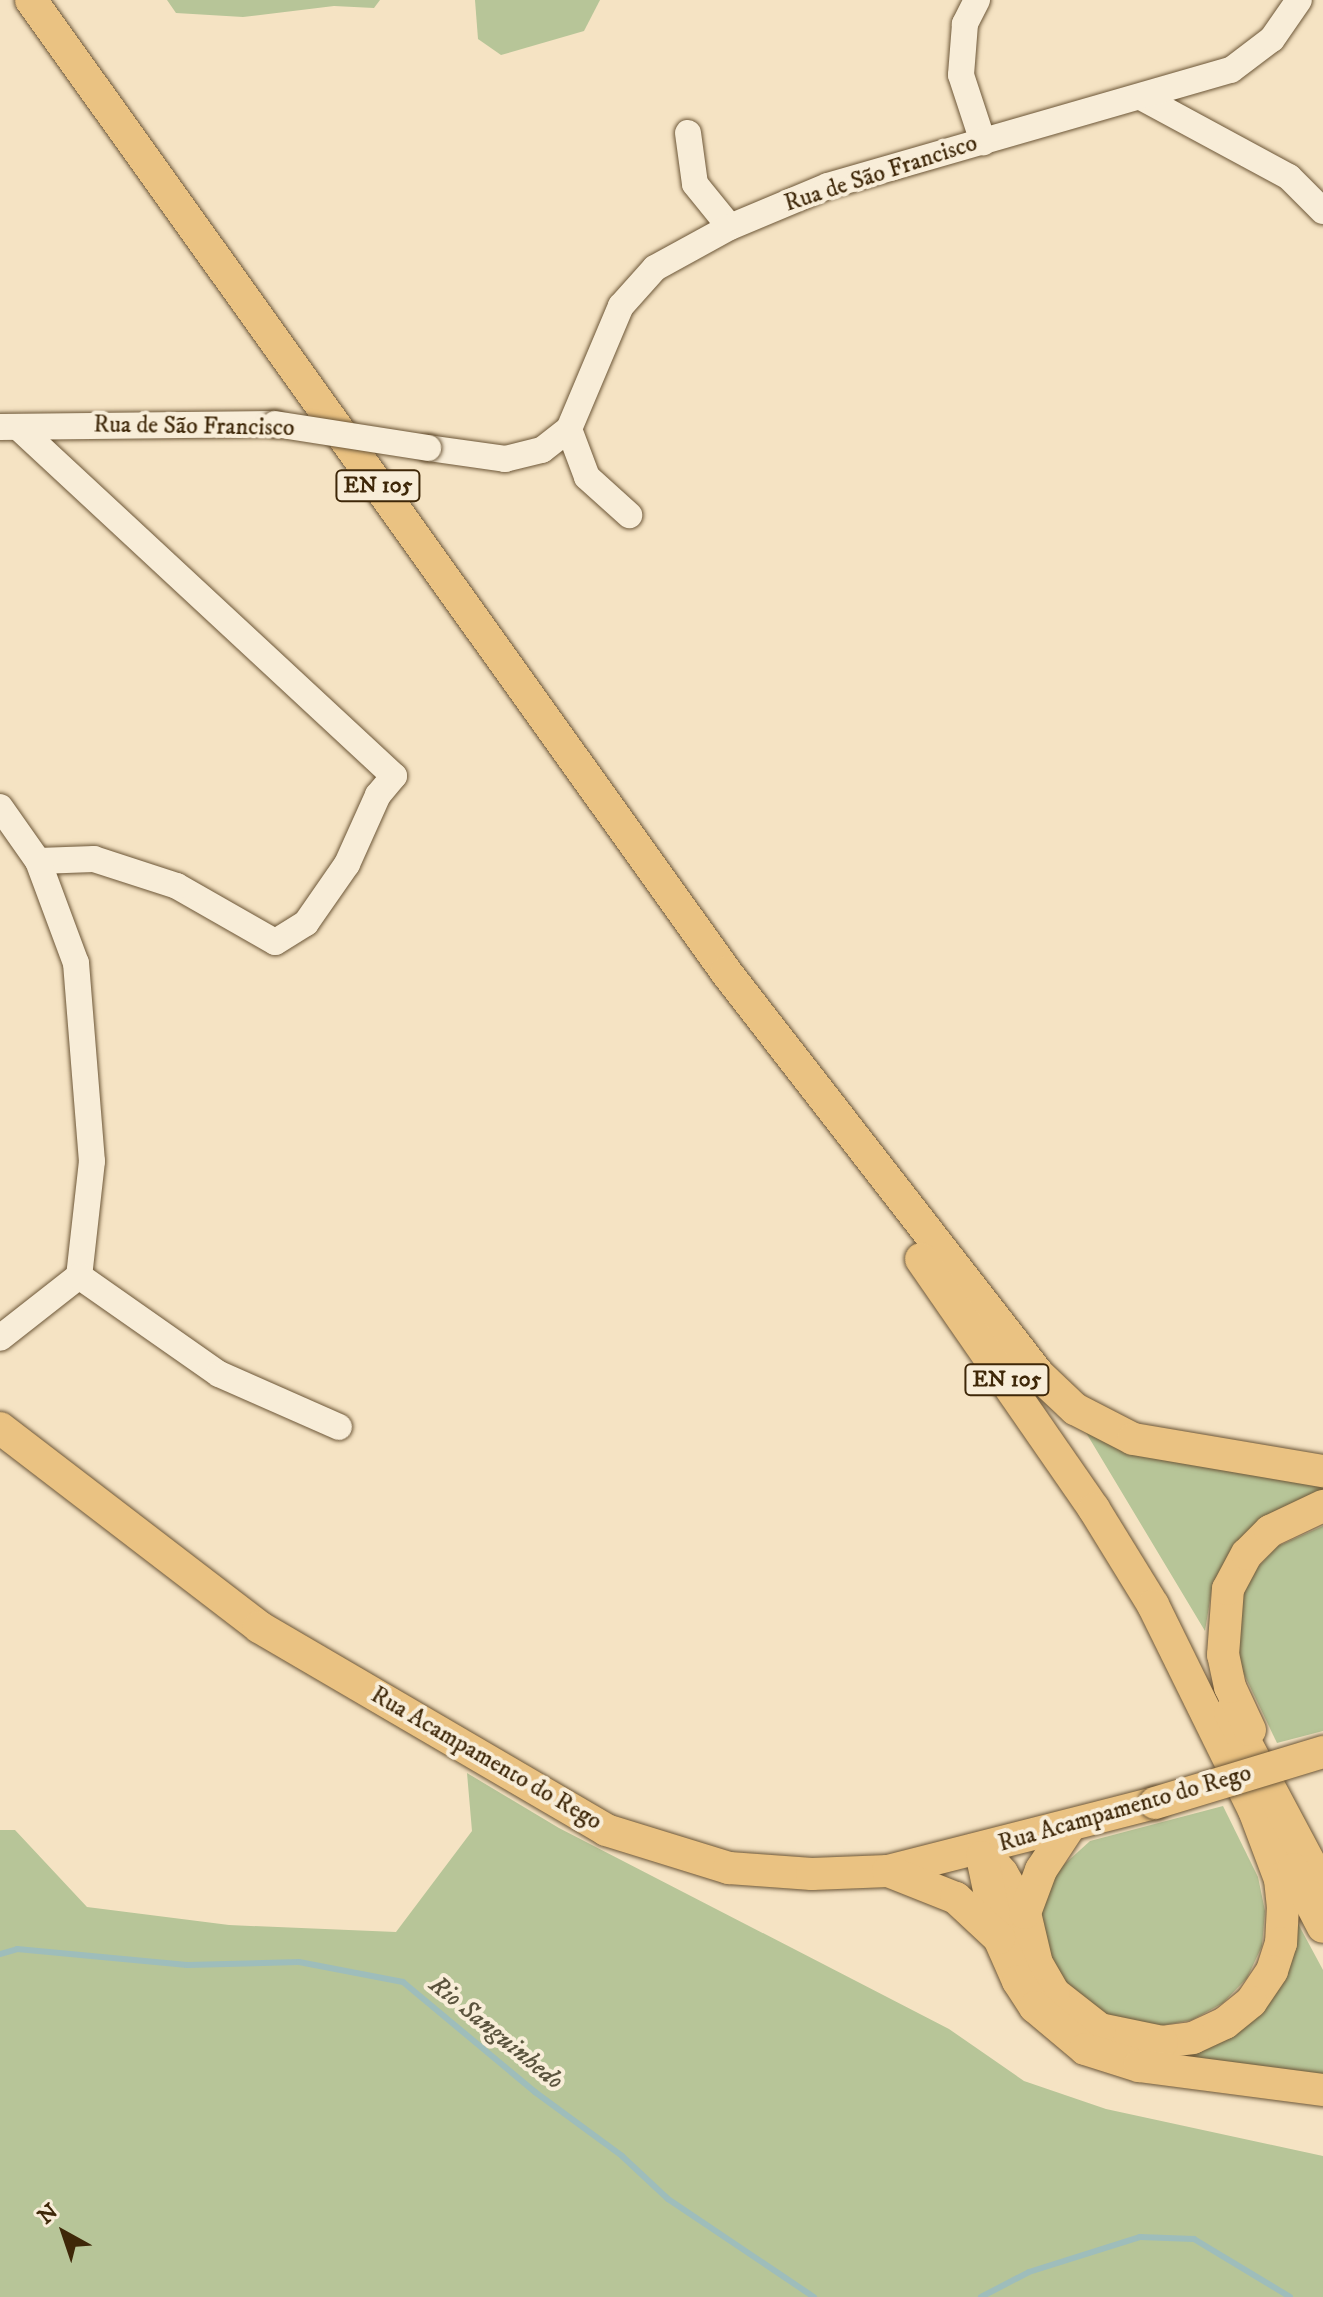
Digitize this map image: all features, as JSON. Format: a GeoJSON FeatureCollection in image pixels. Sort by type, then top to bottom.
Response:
{"type":"FeatureCollection","features":[{"type":"Feature","properties":{"kind":"main road","name":"EN 105"},"geometry":{"type":"LineString","coordinates":[[31,0],[726,972],[1094,1509],[1153,1605],[1254,1810],[1323,1927]]}},
{"type":"Feature","properties":{"kind":"main road","name":"EN 105"},"geometry":{"type":"LineString","coordinates":[[726,972],[912,1216],[1062,1430],[1167,1596],[1323,1888]]}},
{"type":"Feature","properties":{"kind":"main road"},"geometry":{"type":"LineString","coordinates":[[912,1216],[1039,1375],[1075,1409],[1133,1439],[1323,1471]]}},
{"type":"Feature","properties":{"kind":"main road","name":"Rua Acampamento do Rego"},"geometry":{"type":"LineString","coordinates":[[0,1428],[259,1627],[606,1830],[729,1868],[812,1874],[888,1871],[981,1850],[1155,1803],[1323,1752]]}},
{"type":"Feature","properties":{"kind":"main road"},"geometry":{"type":"LineString","coordinates":[[1301,1847],[1230,1687],[1222,1628],[1228,1589],[1247,1554],[1270,1531],[1323,1506]]}},
{"type":"Feature","properties":{"kind":"main road"},"geometry":{"type":"LineString","coordinates":[[981,1850],[1002,1873],[1025,1913],[1037,1964],[1073,2012],[1128,2039],[1193,2038],[1225,2023],[1251,2002],[1272,1971],[1281,1943],[1280,1879],[1254,1810]]}},
{"type":"Feature","properties":{"kind":"main road"},"geometry":{"type":"LineString","coordinates":[[1025,1913],[1041,1870],[1070,1826]]}},
{"type":"Feature","properties":{"kind":"main road"},"geometry":{"type":"LineString","coordinates":[[981,1850],[999,1938],[1035,2007],[1085,2049],[1139,2066],[1323,2090]]}},
{"type":"Feature","properties":{"kind":"main road"},"geometry":{"type":"LineString","coordinates":[[888,1871],[956,1898],[999,1938]]}},
{"type":"Feature","properties":{"kind":"street"},"geometry":{"type":"LineString","coordinates":[[977,0],[965,24],[961,75],[983,142]]}},
{"type":"Feature","properties":{"kind":"street","name":"Rua de São Francisco"},"geometry":{"type":"LineString","coordinates":[[9,427],[275,424],[505,459],[542,450],[569,429],[621,306],[655,268],[730,227],[828,186],[1231,70],[1272,39],[1299,0]]}},
{"type":"Feature","properties":{"kind":"street"},"geometry":{"type":"LineString","coordinates":[[1141,97],[1289,177],[1323,211]]}},
{"type":"Feature","properties":{"kind":"street"},"geometry":{"type":"LineString","coordinates":[[688,133],[695,184],[730,227]]}},
{"type":"Feature","properties":{"kind":"street"},"geometry":{"type":"LineString","coordinates":[[9,427],[394,776],[378,795],[347,864],[306,923],[275,942],[177,886],[94,859],[38,861]]}},
{"type":"Feature","properties":{"kind":"street"},"geometry":{"type":"LineString","coordinates":[[569,429],[587,477],[629,515]]}},
{"type":"Feature","properties":{"kind":"street"},"geometry":{"type":"LineString","coordinates":[[0,807],[38,861],[76,963],[92,1161],[79,1276],[0,1338]]}},
{"type":"Feature","properties":{"kind":"street"},"geometry":{"type":"LineString","coordinates":[[79,1276],[219,1374],[339,1427]]}},
{"type":"Feature","properties":{"kind":"green space"},"geometry":{"type":"Polygon","coordinates":[[[167,0],[380,0],[374,8],[334,6],[243,17],[176,13],[167,0]]]}},
{"type":"Feature","properties":{"kind":"green space"},"geometry":{"type":"Polygon","coordinates":[[[475,0],[600,0],[584,31],[501,55],[478,39],[475,0]]]}},
{"type":"Feature","properties":{"kind":"green space"},"geometry":{"type":"Polygon","coordinates":[[[1085,1431],[1323,1484],[1323,1496],[1244,1537],[1213,1582],[1205,1631],[1085,1431]]]}},
{"type":"Feature","properties":{"kind":"green space"},"geometry":{"type":"Polygon","coordinates":[[[1323,1526],[1323,1731],[1277,1743],[1243,1672],[1236,1638],[1239,1603],[1254,1571],[1278,1546],[1323,1526]]]}},
{"type":"Feature","properties":{"kind":"green space"},"geometry":{"type":"Polygon","coordinates":[[[467,1773],[559,1828],[949,2029],[1024,2081],[1106,2109],[1323,2156],[1323,2297],[0,2297],[0,1830],[15,1830],[87,1907],[229,1925],[396,1932],[472,1831],[467,1773]]]}},
{"type":"Feature","properties":{"kind":"green space"},"geometry":{"type":"Polygon","coordinates":[[[1223,1806],[1258,1877],[1265,1911],[1262,1946],[1247,1978],[1223,2003],[1192,2020],[1154,2027],[1118,2026],[1057,1982],[1043,1941],[1040,1905],[1058,1870],[1090,1841],[1223,1806]]]}},
{"type":"Feature","properties":{"kind":"green space"},"geometry":{"type":"Polygon","coordinates":[[[1295,1918],[1323,1970],[1323,2083],[1177,2061],[1222,2041],[1295,1918]]]}},
{"type":"Feature","properties":{"kind":"waterway","name":"Rio Sanguinhedo"},"geometry":{"type":"LineString","coordinates":[[0,1954],[17,1949],[187,1965],[299,1962],[403,1982],[535,2092],[622,2156],[668,2199],[814,2297]]}},
{"type":"Feature","properties":{"kind":"waterway","name":"Rio Sanguinhedo"},"geometry":{"type":"LineString","coordinates":[[981,2297],[1029,2272],[1140,2237],[1194,2239],[1290,2297]]}}]}
